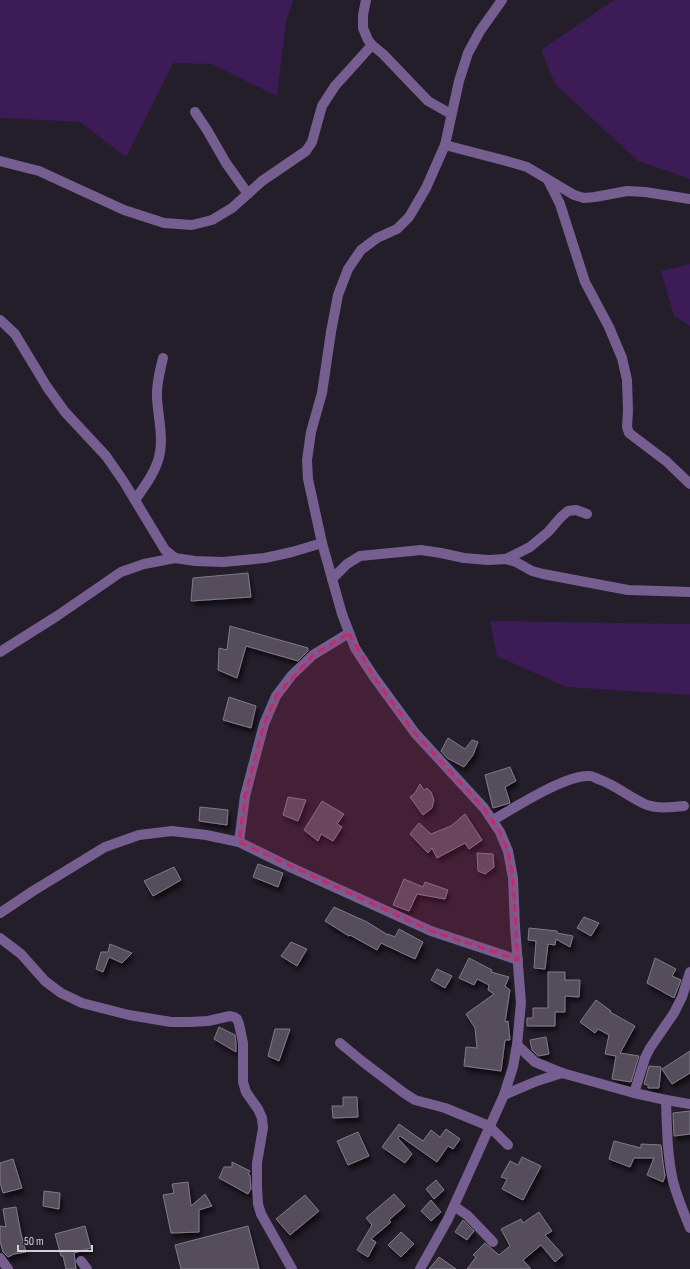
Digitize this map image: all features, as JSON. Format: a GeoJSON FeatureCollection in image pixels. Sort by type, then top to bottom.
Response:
{"type":"FeatureCollection","features":[{"type":"Feature","properties":{"kind":"street"},"geometry":{"type":"LineString","coordinates":[[366,0],[363,15],[363,28],[368,40],[428,102],[451,114]]}},
{"type":"Feature","properties":{"kind":"street"},"geometry":{"type":"LineString","coordinates":[[420,1269],[454,1206],[504,1095],[513,1067],[517,1045],[521,1003],[513,878],[508,851],[493,820],[484,808],[415,733],[374,677],[355,648],[342,614],[322,543],[308,479],[307,460],[311,432],[322,393],[338,295],[348,269],[361,250],[377,238],[397,229],[409,217],[426,188],[445,145],[459,82],[468,53],[480,31],[502,0]]}},
{"type":"Feature","properties":{"kind":"street"},"geometry":{"type":"LineString","coordinates":[[0,161],[39,171],[124,210],[164,223],[192,224],[212,220],[232,208],[262,181],[306,151],[312,142],[322,106],[336,86],[372,45]]}},
{"type":"Feature","properties":{"kind":"street"},"geometry":{"type":"LineString","coordinates":[[195,112],[226,164],[248,194]]}},
{"type":"Feature","properties":{"kind":"street"},"geometry":{"type":"LineString","coordinates":[[445,145],[527,167],[574,195],[584,198],[627,191],[645,192],[690,199]]}},
{"type":"Feature","properties":{"kind":"street"},"geometry":{"type":"LineString","coordinates":[[548,180],[560,204],[585,282],[609,327],[622,358],[627,380],[627,427],[629,433],[666,461],[690,484]]}},
{"type":"Feature","properties":{"kind":"street"},"geometry":{"type":"LineString","coordinates":[[0,320],[15,334],[47,387],[65,412],[106,456],[124,482],[165,550],[175,558]]}},
{"type":"Feature","properties":{"kind":"street"},"geometry":{"type":"LineString","coordinates":[[135,500],[151,476],[159,457],[161,440],[157,396],[158,378],[163,358]]}},
{"type":"Feature","properties":{"kind":"street"},"geometry":{"type":"LineString","coordinates":[[506,559],[530,548],[568,511],[576,510],[587,514]]}},
{"type":"Feature","properties":{"kind":"street"},"geometry":{"type":"LineString","coordinates":[[0,652],[57,616],[121,572],[144,564],[175,558],[195,561],[223,562],[264,558],[292,552],[322,543]]}},
{"type":"Feature","properties":{"kind":"street"},"geometry":{"type":"LineString","coordinates":[[332,579],[347,564],[360,556],[420,550],[464,558],[488,560],[506,559],[516,562],[532,571],[543,574],[628,590],[690,592]]}},
{"type":"Feature","properties":{"kind":"street"},"geometry":{"type":"LineString","coordinates":[[239,842],[245,796],[264,724],[276,696],[292,675],[313,655],[349,633]]}},
{"type":"Feature","properties":{"kind":"street"},"geometry":{"type":"LineString","coordinates":[[493,820],[548,789],[574,778],[590,776],[609,783],[647,805],[659,808],[684,806]]}},
{"type":"Feature","properties":{"kind":"street"},"geometry":{"type":"LineString","coordinates":[[0,913],[105,847],[139,835],[172,831],[206,835],[239,842],[431,932],[518,960]]}},
{"type":"Feature","properties":{"kind":"street"},"geometry":{"type":"LineString","coordinates":[[0,938],[20,954],[45,981],[61,993],[82,1003],[136,1017],[171,1022],[208,1021],[230,1016],[237,1019],[242,1043],[243,1082],[246,1092],[258,1109],[262,1118],[263,1128],[258,1163],[258,1204],[261,1214],[292,1269]]}},
{"type":"Feature","properties":{"kind":"street"},"geometry":{"type":"LineString","coordinates":[[634,1093],[645,1058],[650,1048],[674,1013],[682,997],[690,972]]}},
{"type":"Feature","properties":{"kind":"street"},"geometry":{"type":"LineString","coordinates":[[340,1044],[362,1062],[415,1100],[445,1108],[489,1126],[508,1145]]}},
{"type":"Feature","properties":{"kind":"street"},"geometry":{"type":"LineString","coordinates":[[517,1045],[535,1062],[562,1072],[634,1093],[690,1104]]}},
{"type":"Feature","properties":{"kind":"street"},"geometry":{"type":"LineString","coordinates":[[504,1095],[562,1072]]}},
{"type":"Feature","properties":{"kind":"street"},"geometry":{"type":"LineString","coordinates":[[666,1100],[670,1164],[673,1181],[690,1228]]}},
{"type":"Feature","properties":{"kind":"street"},"geometry":{"type":"LineString","coordinates":[[454,1206],[467,1215],[493,1242]]}},
{"type":"Feature","properties":{"kind":"street"},"geometry":{"type":"LineString","coordinates":[[0,1258],[8,1269]]}},
{"type":"Feature","properties":{"kind":"highlighted area"},"geometry":{"type":"Polygon","coordinates":[[[349,633],[374,677],[415,733],[484,808],[500,832],[508,851],[513,878],[518,960],[431,931],[239,842],[245,796],[264,724],[276,696],[313,655],[349,633]]]}},
{"type":"Feature","properties":{"kind":"shaded area"},"geometry":{"type":"Polygon","coordinates":[[[0,0],[293,0],[286,22],[277,96],[212,64],[173,63],[126,157],[80,122],[0,118],[0,0]]]}},
{"type":"Feature","properties":{"kind":"shaded area"},"geometry":{"type":"Polygon","coordinates":[[[614,0],[690,0],[690,179],[638,161],[555,84],[541,50],[614,0]]]}},
{"type":"Feature","properties":{"kind":"shaded area"},"geometry":{"type":"Polygon","coordinates":[[[690,264],[690,326],[674,316],[661,271],[690,264]]]}},
{"type":"Feature","properties":{"kind":"shaded area"},"geometry":{"type":"Polygon","coordinates":[[[490,621],[690,624],[690,695],[566,687],[497,656],[490,621]]]}},
{"type":"Feature","properties":{"kind":"building"},"geometry":{"type":"Polygon","coordinates":[[[248,573],[251,597],[191,601],[193,578],[248,573]]]}},
{"type":"Feature","properties":{"kind":"building"},"geometry":{"type":"Polygon","coordinates":[[[230,626],[308,648],[308,651],[298,661],[246,646],[237,678],[218,670],[219,648],[227,650],[230,626]]]}},
{"type":"Feature","properties":{"kind":"building"},"geometry":{"type":"Polygon","coordinates":[[[229,697],[256,706],[251,728],[223,720],[229,697]]]}},
{"type":"Feature","properties":{"kind":"building"},"geometry":{"type":"Polygon","coordinates":[[[448,738],[465,749],[472,740],[478,742],[473,755],[464,767],[447,758],[441,751],[448,738]]]}},
{"type":"Feature","properties":{"kind":"building"},"geometry":{"type":"Polygon","coordinates":[[[510,767],[516,781],[505,787],[510,803],[493,808],[485,775],[510,767]]]}},
{"type":"Feature","properties":{"kind":"building"},"geometry":{"type":"Polygon","coordinates":[[[420,784],[424,790],[427,788],[431,792],[434,800],[432,808],[423,815],[410,797],[415,793],[420,784]]]}},
{"type":"Feature","properties":{"kind":"building"},"geometry":{"type":"Polygon","coordinates":[[[288,797],[306,800],[298,821],[283,815],[288,797]]]}},
{"type":"Feature","properties":{"kind":"building"},"geometry":{"type":"Polygon","coordinates":[[[322,801],[344,814],[337,824],[342,827],[333,841],[321,834],[318,841],[304,830],[322,801]]]}},
{"type":"Feature","properties":{"kind":"building"},"geometry":{"type":"Polygon","coordinates":[[[200,807],[228,810],[227,825],[199,821],[200,807]]]}},
{"type":"Feature","properties":{"kind":"building"},"geometry":{"type":"Polygon","coordinates":[[[465,814],[482,840],[469,849],[465,843],[437,858],[432,848],[428,853],[410,834],[419,823],[431,834],[451,826],[465,814]]]}},
{"type":"Feature","properties":{"kind":"building"},"geometry":{"type":"Polygon","coordinates":[[[477,853],[493,854],[494,867],[485,874],[478,871],[477,853]]]}},
{"type":"Feature","properties":{"kind":"building"},"geometry":{"type":"Polygon","coordinates":[[[258,864],[283,873],[278,887],[253,877],[258,864]]]}},
{"type":"Feature","properties":{"kind":"building"},"geometry":{"type":"Polygon","coordinates":[[[174,867],[181,880],[153,896],[144,881],[174,867]]]}},
{"type":"Feature","properties":{"kind":"building"},"geometry":{"type":"Polygon","coordinates":[[[404,879],[423,887],[425,882],[448,890],[445,899],[417,894],[409,911],[393,905],[404,879]]]}},
{"type":"Feature","properties":{"kind":"building"},"geometry":{"type":"Polygon","coordinates":[[[334,907],[367,922],[388,935],[395,937],[399,929],[423,942],[415,959],[381,943],[377,950],[350,935],[349,936],[325,921],[334,907]]]}},
{"type":"Feature","properties":{"kind":"building"},"geometry":{"type":"Polygon","coordinates":[[[584,917],[599,923],[591,936],[577,928],[584,917]]]}},
{"type":"Feature","properties":{"kind":"building"},"geometry":{"type":"Polygon","coordinates":[[[529,928],[557,931],[557,933],[573,936],[570,947],[556,939],[555,945],[548,944],[545,969],[534,968],[536,941],[528,940],[529,928]]]}},
{"type":"Feature","properties":{"kind":"building"},"geometry":{"type":"Polygon","coordinates":[[[291,942],[307,949],[297,966],[281,956],[291,942]]]}},
{"type":"Feature","properties":{"kind":"building"},"geometry":{"type":"Polygon","coordinates":[[[110,944],[132,953],[122,963],[109,957],[103,972],[96,969],[101,952],[108,952],[110,944]]]}},
{"type":"Feature","properties":{"kind":"building"},"geometry":{"type":"Polygon","coordinates":[[[469,958],[492,970],[491,972],[509,977],[505,986],[510,990],[505,1022],[508,1021],[510,1040],[505,1040],[501,1071],[464,1066],[466,1047],[477,1048],[475,1028],[466,1014],[494,994],[488,990],[489,985],[477,979],[474,985],[459,978],[469,958]]]}},
{"type":"Feature","properties":{"kind":"building"},"geometry":{"type":"Polygon","coordinates":[[[655,958],[676,969],[672,976],[681,980],[674,998],[647,983],[655,958]]]}},
{"type":"Feature","properties":{"kind":"building"},"geometry":{"type":"Polygon","coordinates":[[[437,969],[452,976],[445,988],[431,980],[437,969]]]}},
{"type":"Feature","properties":{"kind":"building"},"geometry":{"type":"Polygon","coordinates":[[[548,972],[565,972],[565,980],[580,980],[579,997],[565,996],[565,1012],[555,1012],[555,1026],[527,1026],[527,1018],[533,1018],[533,1008],[548,1008],[548,972]]]}},
{"type":"Feature","properties":{"kind":"building"},"geometry":{"type":"Polygon","coordinates":[[[596,1000],[611,1011],[610,1012],[635,1026],[620,1053],[639,1056],[631,1082],[612,1079],[616,1056],[605,1054],[609,1035],[598,1029],[595,1033],[580,1022],[596,1000]]]}},
{"type":"Feature","properties":{"kind":"building"},"geometry":{"type":"Polygon","coordinates":[[[219,1027],[235,1035],[236,1052],[214,1039],[219,1027]]]}},
{"type":"Feature","properties":{"kind":"building"},"geometry":{"type":"Polygon","coordinates":[[[275,1029],[290,1029],[279,1061],[268,1056],[275,1029]]]}},
{"type":"Feature","properties":{"kind":"building"},"geometry":{"type":"Polygon","coordinates":[[[546,1037],[549,1054],[538,1056],[532,1050],[530,1040],[546,1037]]]}},
{"type":"Feature","properties":{"kind":"building"},"geometry":{"type":"Polygon","coordinates":[[[690,1051],[690,1073],[672,1084],[662,1069],[690,1051]]]}},
{"type":"Feature","properties":{"kind":"building"},"geometry":{"type":"Polygon","coordinates":[[[649,1066],[661,1067],[659,1088],[648,1088],[648,1085],[644,1084],[649,1066]]]}},
{"type":"Feature","properties":{"kind":"building"},"geometry":{"type":"Polygon","coordinates":[[[343,1097],[357,1097],[358,1117],[333,1118],[332,1106],[343,1106],[343,1097]]]}},
{"type":"Feature","properties":{"kind":"building"},"geometry":{"type":"Polygon","coordinates":[[[690,1111],[690,1134],[674,1136],[673,1113],[690,1111]]]}},
{"type":"Feature","properties":{"kind":"building"},"geometry":{"type":"Polygon","coordinates":[[[399,1124],[423,1141],[431,1130],[440,1137],[446,1129],[460,1139],[453,1149],[448,1146],[437,1162],[400,1136],[398,1138],[412,1154],[405,1163],[382,1147],[399,1124]]]}},
{"type":"Feature","properties":{"kind":"building"},"geometry":{"type":"Polygon","coordinates":[[[358,1132],[369,1156],[348,1165],[337,1141],[358,1132]]]}},
{"type":"Feature","properties":{"kind":"building"},"geometry":{"type":"Polygon","coordinates":[[[614,1141],[641,1148],[641,1144],[661,1145],[665,1176],[663,1182],[647,1175],[654,1158],[634,1158],[630,1167],[609,1159],[614,1141]]]}},
{"type":"Feature","properties":{"kind":"building"},"geometry":{"type":"Polygon","coordinates":[[[522,1157],[541,1166],[523,1200],[502,1189],[507,1179],[501,1177],[510,1161],[518,1165],[522,1157]]]}},
{"type":"Feature","properties":{"kind":"building"},"geometry":{"type":"Polygon","coordinates":[[[13,1159],[22,1188],[3,1193],[0,1182],[0,1163],[13,1159]]]}},
{"type":"Feature","properties":{"kind":"building"},"geometry":{"type":"Polygon","coordinates":[[[232,1162],[250,1171],[248,1174],[250,1175],[251,1189],[248,1194],[219,1178],[224,1167],[232,1167],[232,1162]]]}},
{"type":"Feature","properties":{"kind":"building"},"geometry":{"type":"Polygon","coordinates":[[[436,1180],[444,1190],[434,1199],[426,1189],[436,1180]]]}},
{"type":"Feature","properties":{"kind":"building"},"geometry":{"type":"Polygon","coordinates":[[[188,1182],[191,1206],[205,1194],[212,1206],[199,1210],[199,1232],[171,1233],[163,1195],[174,1193],[172,1184],[188,1182]]]}},
{"type":"Feature","properties":{"kind":"building"},"geometry":{"type":"Polygon","coordinates":[[[44,1191],[60,1193],[59,1209],[43,1206],[44,1191]]]}},
{"type":"Feature","properties":{"kind":"building"},"geometry":{"type":"Polygon","coordinates":[[[394,1194],[405,1206],[389,1220],[391,1222],[371,1239],[376,1242],[368,1257],[357,1250],[372,1225],[366,1218],[394,1194]]]}},
{"type":"Feature","properties":{"kind":"building"},"geometry":{"type":"Polygon","coordinates":[[[305,1195],[319,1211],[290,1235],[276,1219],[305,1195]]]}},
{"type":"Feature","properties":{"kind":"building"},"geometry":{"type":"Polygon","coordinates":[[[431,1200],[441,1212],[431,1221],[421,1211],[431,1200]]]}},
{"type":"Feature","properties":{"kind":"building"},"geometry":{"type":"Polygon","coordinates":[[[16,1207],[26,1252],[14,1254],[8,1257],[3,1252],[0,1241],[0,1226],[6,1227],[3,1209],[16,1207]]]}},
{"type":"Feature","properties":{"kind":"building"},"geometry":{"type":"Polygon","coordinates":[[[539,1212],[552,1231],[545,1235],[563,1255],[555,1262],[541,1245],[523,1260],[531,1269],[467,1269],[476,1257],[473,1255],[485,1243],[499,1255],[510,1246],[501,1229],[521,1219],[523,1223],[539,1212]]]}},
{"type":"Feature","properties":{"kind":"building"},"geometry":{"type":"Polygon","coordinates":[[[463,1220],[474,1231],[467,1240],[455,1232],[463,1220]]]}},
{"type":"Feature","properties":{"kind":"building"},"geometry":{"type":"Polygon","coordinates":[[[85,1226],[91,1248],[74,1253],[76,1269],[66,1269],[55,1234],[85,1226]]]}},
{"type":"Feature","properties":{"kind":"building"},"geometry":{"type":"Polygon","coordinates":[[[248,1226],[259,1269],[181,1269],[175,1245],[248,1226]]]}},
{"type":"Feature","properties":{"kind":"building"},"geometry":{"type":"Polygon","coordinates":[[[401,1232],[414,1244],[401,1257],[388,1245],[401,1232]]]}},
{"type":"Feature","properties":{"kind":"building"},"geometry":{"type":"Polygon","coordinates":[[[439,1257],[456,1269],[429,1269],[439,1257]]]}}]}
